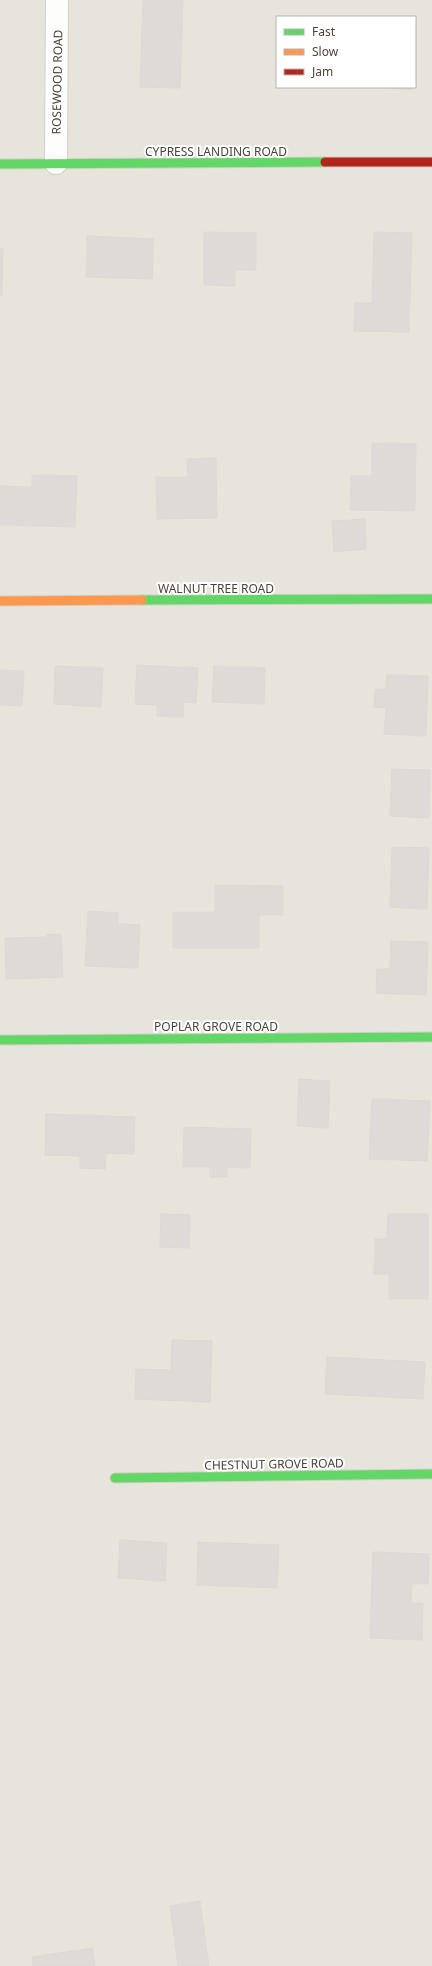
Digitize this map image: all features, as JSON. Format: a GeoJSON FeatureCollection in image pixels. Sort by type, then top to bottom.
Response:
{"type":"FeatureCollection","features":[{"type":"Feature","properties":{"kind":"street","name":"ROSEWOOD ROAD"},"geometry":{"type":"LineString","coordinates":[[56,163],[58,0]]}},
{"type":"Feature","properties":{"kind":"street","name":"CYPRESS LANDING ROAD"},"geometry":{"type":"LineString","coordinates":[[0,164],[432,162]]}},
{"type":"Feature","properties":{"kind":"street","name":"WALNUT TREE ROAD"},"geometry":{"type":"LineString","coordinates":[[0,601],[432,599]]}},
{"type":"Feature","properties":{"kind":"street","name":"POPLAR GROVE ROAD"},"geometry":{"type":"LineString","coordinates":[[0,1040],[432,1037]]}},
{"type":"Feature","properties":{"kind":"street","name":"CHESTNUT GROVE ROAD"},"geometry":{"type":"LineString","coordinates":[[116,1478],[432,1474]]}},
{"type":"Feature","properties":{"kind":"shaded area"},"geometry":{"type":"Polygon","coordinates":[[[0,0],[432,0],[432,1966],[0,1966],[0,0]]]}},
{"type":"Feature","properties":{"kind":"building"},"geometry":{"type":"Polygon","coordinates":[[[143,0],[183,0],[180,88],[140,87],[143,0]]]}},
{"type":"Feature","properties":{"kind":"building"},"geometry":{"type":"Polygon","coordinates":[[[389,88],[412,88],[412,90],[389,88]]]}},
{"type":"Feature","properties":{"kind":"building"},"geometry":{"type":"Polygon","coordinates":[[[204,232],[256,233],[256,270],[235,270],[235,286],[204,285],[204,232]]]}},
{"type":"Feature","properties":{"kind":"building"},"geometry":{"type":"Polygon","coordinates":[[[374,232],[412,233],[409,332],[354,331],[355,303],[372,303],[374,232]]]}},
{"type":"Feature","properties":{"kind":"building"},"geometry":{"type":"Polygon","coordinates":[[[87,236],[154,239],[152,279],[86,277],[87,236]]]}},
{"type":"Feature","properties":{"kind":"building"},"geometry":{"type":"Polygon","coordinates":[[[0,249],[3,249],[2,296],[0,296],[0,249]]]}},
{"type":"Feature","properties":{"kind":"building"},"geometry":{"type":"Polygon","coordinates":[[[372,443],[416,444],[415,511],[350,510],[351,476],[372,476],[372,443]]]}},
{"type":"Feature","properties":{"kind":"building"},"geometry":{"type":"Polygon","coordinates":[[[216,458],[217,518],[157,519],[156,477],[188,477],[187,459],[216,458]]]}},
{"type":"Feature","properties":{"kind":"building"},"geometry":{"type":"Polygon","coordinates":[[[32,475],[77,476],[75,527],[0,525],[0,486],[32,487],[32,475]]]}},
{"type":"Feature","properties":{"kind":"building"},"geometry":{"type":"Polygon","coordinates":[[[365,519],[366,549],[334,552],[332,521],[365,519]]]}},
{"type":"Feature","properties":{"kind":"building"},"geometry":{"type":"Polygon","coordinates":[[[137,665],[198,668],[196,703],[184,702],[183,717],[157,716],[157,705],[135,704],[137,665]]]}},
{"type":"Feature","properties":{"kind":"building"},"geometry":{"type":"Polygon","coordinates":[[[55,666],[103,668],[101,707],[54,704],[55,666]]]}},
{"type":"Feature","properties":{"kind":"building"},"geometry":{"type":"Polygon","coordinates":[[[214,666],[265,668],[264,704],[212,702],[214,666]]]}},
{"type":"Feature","properties":{"kind":"building"},"geometry":{"type":"Polygon","coordinates":[[[0,670],[24,671],[22,706],[0,705],[0,670]]]}},
{"type":"Feature","properties":{"kind":"building"},"geometry":{"type":"Polygon","coordinates":[[[387,675],[428,676],[426,736],[384,734],[386,708],[374,707],[375,689],[386,689],[387,675]]]}},
{"type":"Feature","properties":{"kind":"building"},"geometry":{"type":"Polygon","coordinates":[[[392,769],[430,770],[429,818],[390,816],[392,769]]]}},
{"type":"Feature","properties":{"kind":"building"},"geometry":{"type":"Polygon","coordinates":[[[392,847],[429,848],[427,909],[390,907],[392,847]]]}},
{"type":"Feature","properties":{"kind":"building"},"geometry":{"type":"Polygon","coordinates":[[[215,885],[283,886],[283,915],[259,915],[259,948],[173,948],[173,912],[215,912],[215,885]]]}},
{"type":"Feature","properties":{"kind":"building"},"geometry":{"type":"Polygon","coordinates":[[[88,911],[118,913],[118,924],[140,925],[138,968],[85,966],[88,911]]]}},
{"type":"Feature","properties":{"kind":"building"},"geometry":{"type":"Polygon","coordinates":[[[61,934],[63,977],[6,979],[5,938],[47,937],[47,935],[61,934]]]}},
{"type":"Feature","properties":{"kind":"building"},"geometry":{"type":"Polygon","coordinates":[[[391,941],[428,942],[426,995],[376,993],[377,969],[390,969],[391,941]]]}},
{"type":"Feature","properties":{"kind":"building"},"geometry":{"type":"Polygon","coordinates":[[[299,1079],[330,1081],[328,1128],[297,1126],[299,1079]]]}},
{"type":"Feature","properties":{"kind":"building"},"geometry":{"type":"Polygon","coordinates":[[[372,1099],[430,1101],[427,1161],[369,1159],[372,1099]]]}},
{"type":"Feature","properties":{"kind":"building"},"geometry":{"type":"Polygon","coordinates":[[[46,1114],[135,1117],[134,1154],[106,1153],[105,1169],[80,1168],[80,1156],[45,1155],[46,1114]]]}},
{"type":"Feature","properties":{"kind":"building"},"geometry":{"type":"Polygon","coordinates":[[[184,1127],[251,1129],[250,1168],[227,1167],[227,1177],[210,1177],[210,1167],[183,1167],[184,1127]]]}},
{"type":"Feature","properties":{"kind":"building"},"geometry":{"type":"Polygon","coordinates":[[[161,1214],[190,1215],[189,1248],[160,1247],[161,1214]]]}},
{"type":"Feature","properties":{"kind":"building"},"geometry":{"type":"Polygon","coordinates":[[[388,1214],[428,1214],[428,1299],[389,1299],[389,1274],[374,1274],[375,1239],[387,1239],[388,1214]]]}},
{"type":"Feature","properties":{"kind":"building"},"geometry":{"type":"Polygon","coordinates":[[[172,1340],[212,1341],[210,1402],[135,1399],[136,1369],[171,1370],[172,1340]]]}},
{"type":"Feature","properties":{"kind":"building"},"geometry":{"type":"Polygon","coordinates":[[[327,1357],[425,1362],[423,1399],[325,1394],[327,1357]]]}},
{"type":"Feature","properties":{"kind":"building"},"geometry":{"type":"Polygon","coordinates":[[[120,1540],[167,1543],[165,1581],[118,1578],[120,1540]]]}},
{"type":"Feature","properties":{"kind":"building"},"geometry":{"type":"Polygon","coordinates":[[[198,1542],[279,1545],[277,1588],[197,1585],[198,1542]]]}},
{"type":"Feature","properties":{"kind":"building"},"geometry":{"type":"Polygon","coordinates":[[[373,1552],[429,1554],[428,1584],[412,1584],[411,1603],[423,1603],[422,1640],[370,1638],[373,1552]]]}},
{"type":"Feature","properties":{"kind":"building"},"geometry":{"type":"Polygon","coordinates":[[[200,1901],[209,1966],[178,1966],[170,1906],[200,1901]]]}},
{"type":"Feature","properties":{"kind":"building"},"geometry":{"type":"Polygon","coordinates":[[[93,1948],[95,1966],[33,1966],[32,1957],[93,1948]]]}},
{"type":"Feature","properties":{"kind":"traffic: fast"},"geometry":{"type":"LineString","coordinates":[[0,164],[325,162]]}},
{"type":"Feature","properties":{"kind":"traffic: fast"},"geometry":{"type":"LineString","coordinates":[[142,600],[432,599]]}},
{"type":"Feature","properties":{"kind":"traffic: fast"},"geometry":{"type":"LineString","coordinates":[[0,1040],[432,1037]]}},
{"type":"Feature","properties":{"kind":"traffic: fast"},"geometry":{"type":"LineString","coordinates":[[115,1478],[432,1474]]}},
{"type":"Feature","properties":{"kind":"traffic: slow"},"geometry":{"type":"LineString","coordinates":[[0,601],[142,600]]}},
{"type":"Feature","properties":{"kind":"traffic: jam"},"geometry":{"type":"LineString","coordinates":[[325,162],[432,162]]}}]}
